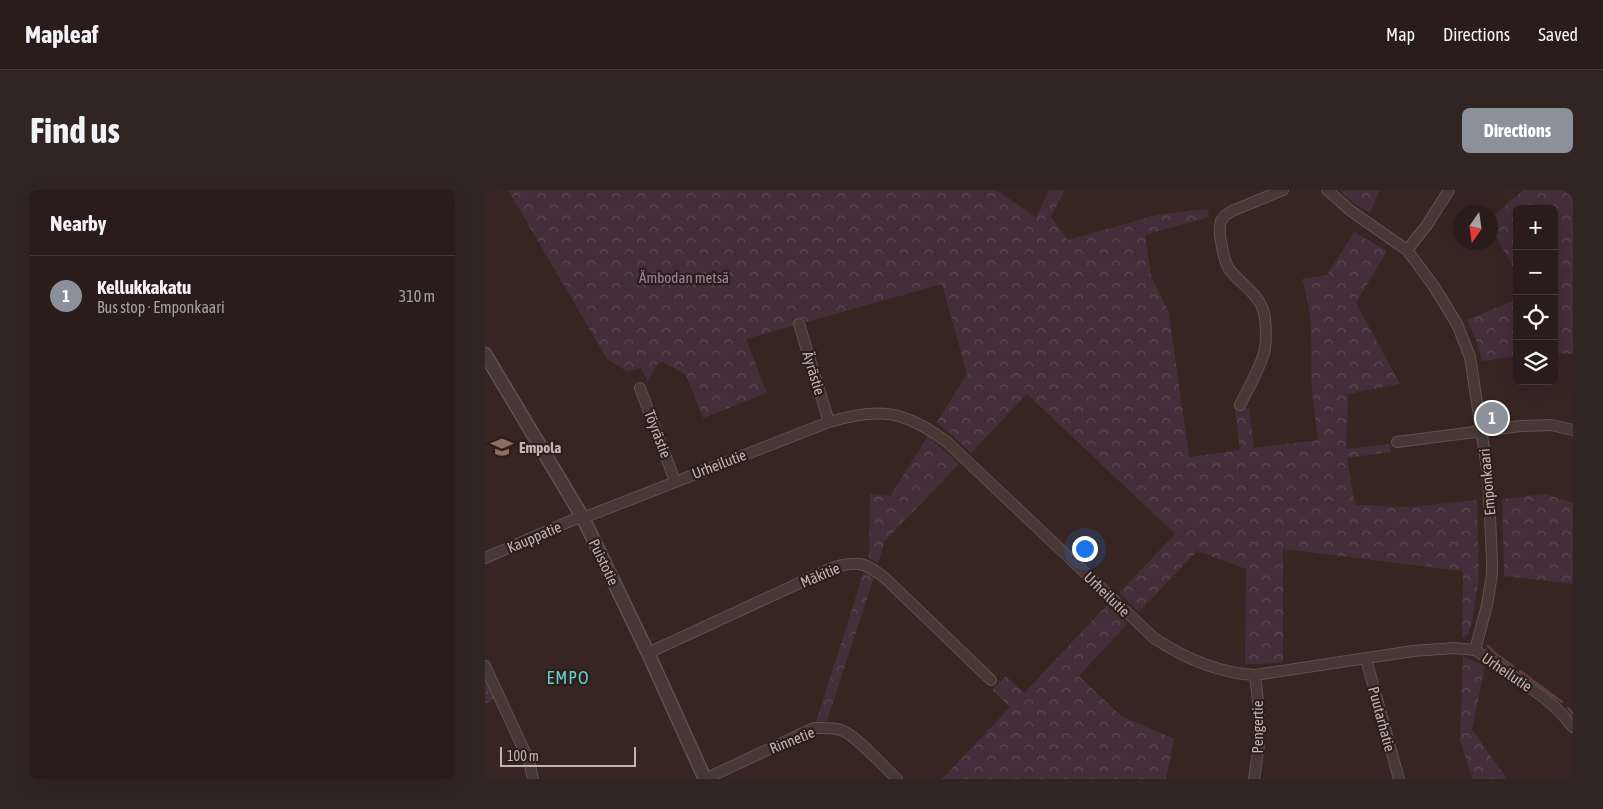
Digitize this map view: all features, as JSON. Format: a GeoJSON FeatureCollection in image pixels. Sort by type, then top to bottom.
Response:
{"type":"FeatureCollection","features":[{"type":"Feature","properties":{"kind":"street"},"geometry":{"type":"LineString","coordinates":[[1240,405],[1264,353],[1266,340],[1265,315],[1261,304],[1255,296],[1228,268],[1219,228],[1225,215],[1283,190]]}},
{"type":"Feature","properties":{"kind":"street","name":"Emponkaari"},"geometry":{"type":"LineString","coordinates":[[1327,190],[1351,211],[1407,250],[1433,284],[1457,324],[1470,357],[1490,500],[1492,567],[1487,605],[1475,650]]}},
{"type":"Feature","properties":{"kind":"street"},"geometry":{"type":"LineString","coordinates":[[1407,250],[1427,226],[1449,190]]}},
{"type":"Feature","properties":{"kind":"street","name":"Äyrästie"},"geometry":{"type":"LineString","coordinates":[[799,324],[829,422]]}},
{"type":"Feature","properties":{"kind":"street","name":"Puistotie"},"geometry":{"type":"LineString","coordinates":[[485,354],[583,518],[648,653],[705,779]]}},
{"type":"Feature","properties":{"kind":"street","name":"Töyrästie"},"geometry":{"type":"LineString","coordinates":[[640,388],[675,481]]}},
{"type":"Feature","properties":{"kind":"street","name":"Urheilutie"},"geometry":{"type":"LineString","coordinates":[[583,518],[829,422],[866,412],[885,413],[903,417],[932,430],[965,458],[1154,638],[1170,649],[1207,664],[1245,675],[1437,648],[1475,650],[1547,700],[1573,727]]}},
{"type":"Feature","properties":{"kind":"street"},"geometry":{"type":"LineString","coordinates":[[1397,442],[1521,426],[1551,425],[1573,430]]}},
{"type":"Feature","properties":{"kind":"street","name":"Kauppatie"},"geometry":{"type":"LineString","coordinates":[[485,558],[575,519],[583,518]]}},
{"type":"Feature","properties":{"kind":"street","name":"Mäkitie"},"geometry":{"type":"LineString","coordinates":[[648,653],[834,567],[853,562],[866,565],[886,579],[991,680]]}},
{"type":"Feature","properties":{"kind":"street","name":"Puutarhatie"},"geometry":{"type":"LineString","coordinates":[[1366,658],[1399,779]]}},
{"type":"Feature","properties":{"kind":"street"},"geometry":{"type":"LineString","coordinates":[[485,666],[529,761],[533,779]]}},
{"type":"Feature","properties":{"kind":"street","name":"Pengertie"},"geometry":{"type":"LineString","coordinates":[[1254,779],[1259,745],[1259,710],[1255,675]]}},
{"type":"Feature","properties":{"kind":"street","name":"Rinnetie"},"geometry":{"type":"LineString","coordinates":[[705,779],[814,728],[841,730],[851,736],[897,779]]}},
{"type":"Feature","properties":{"kind":"green space","name":"Ämbodan metsä"},"geometry":{"type":"Polygon","coordinates":[[[508,190],[996,190],[1036,217],[1049,190],[1065,190],[1051,217],[1068,240],[1156,215],[1208,209],[1209,217],[1145,235],[1151,276],[1169,313],[1189,457],[1240,450],[1235,409],[1249,408],[1254,448],[1318,440],[1312,390],[1309,307],[1302,279],[1327,275],[1354,232],[1387,251],[1356,303],[1400,384],[1348,394],[1346,449],[1390,444],[1391,452],[1347,458],[1355,505],[1409,507],[1477,500],[1479,578],[1472,624],[1468,634],[1462,639],[1463,571],[1283,549],[1283,662],[1245,664],[1246,569],[1197,551],[1139,612],[1119,593],[1175,534],[1027,394],[971,453],[937,422],[967,374],[942,284],[746,339],[767,393],[703,418],[686,375],[663,362],[657,364],[648,381],[641,368],[628,372],[607,359],[508,190]]]}},
{"type":"Feature","properties":{"kind":"green space"},"geometry":{"type":"Polygon","coordinates":[[[1339,190],[1380,190],[1370,213],[1352,202],[1339,190]]]}},
{"type":"Feature","properties":{"kind":"green space"},"geometry":{"type":"Polygon","coordinates":[[[1523,190],[1564,190],[1573,199],[1573,354],[1558,353],[1558,205],[1513,205],[1513,268],[1498,240],[1498,212],[1523,190]]]}},
{"type":"Feature","properties":{"kind":"green space"},"geometry":{"type":"Polygon","coordinates":[[[1513,301],[1513,357],[1482,361],[1476,340],[1467,320],[1513,301]]]}},
{"type":"Feature","properties":{"kind":"green space"},"geometry":{"type":"Polygon","coordinates":[[[928,436],[959,464],[885,541],[878,564],[869,557],[870,494],[890,496],[928,436]]]}},
{"type":"Feature","properties":{"kind":"green space"},"geometry":{"type":"Polygon","coordinates":[[[1545,494],[1573,503],[1573,584],[1504,576],[1502,499],[1545,494]]]}},
{"type":"Feature","properties":{"kind":"green space"},"geometry":{"type":"Polygon","coordinates":[[[864,571],[874,577],[827,721],[816,722],[864,571]]]}},
{"type":"Feature","properties":{"kind":"green space"},"geometry":{"type":"Polygon","coordinates":[[[1107,605],[1127,624],[1079,676],[1121,716],[1174,739],[1166,779],[942,779],[1010,707],[992,690],[1006,676],[1024,693],[1107,605]]]}},
{"type":"Feature","properties":{"kind":"green space"},"geometry":{"type":"Polygon","coordinates":[[[1463,656],[1485,666],[1472,729],[1507,779],[1472,779],[1460,740],[1463,656]]]}},
{"type":"Feature","properties":{"kind":"green space"},"geometry":{"type":"Polygon","coordinates":[[[485,679],[494,699],[485,704],[485,679]]]}},
{"type":"Feature","properties":{"kind":"waterway"},"geometry":{"type":"LineString","coordinates":[[1488,646],[1513,666]]}},
{"type":"Feature","properties":{"kind":"waterway"},"geometry":{"type":"LineString","coordinates":[[1520,671],[1562,702]]}},
{"type":"Feature","properties":{"kind":"waterway"},"geometry":{"type":"LineString","coordinates":[[1568,708],[1573,714]]}},
{"type":"Feature","properties":{"kind":"place","name":"Kellukkakatu"},"geometry":{"type":"Point","coordinates":[1492,418]}},
{"type":"Feature","properties":{"kind":"place","name":"Empola"},"geometry":{"type":"Point","coordinates":[502,447]}},
{"type":"Feature","properties":{"kind":"district","name":"EMPO"},"geometry":{"type":"Point","coordinates":[568,677]}}]}
